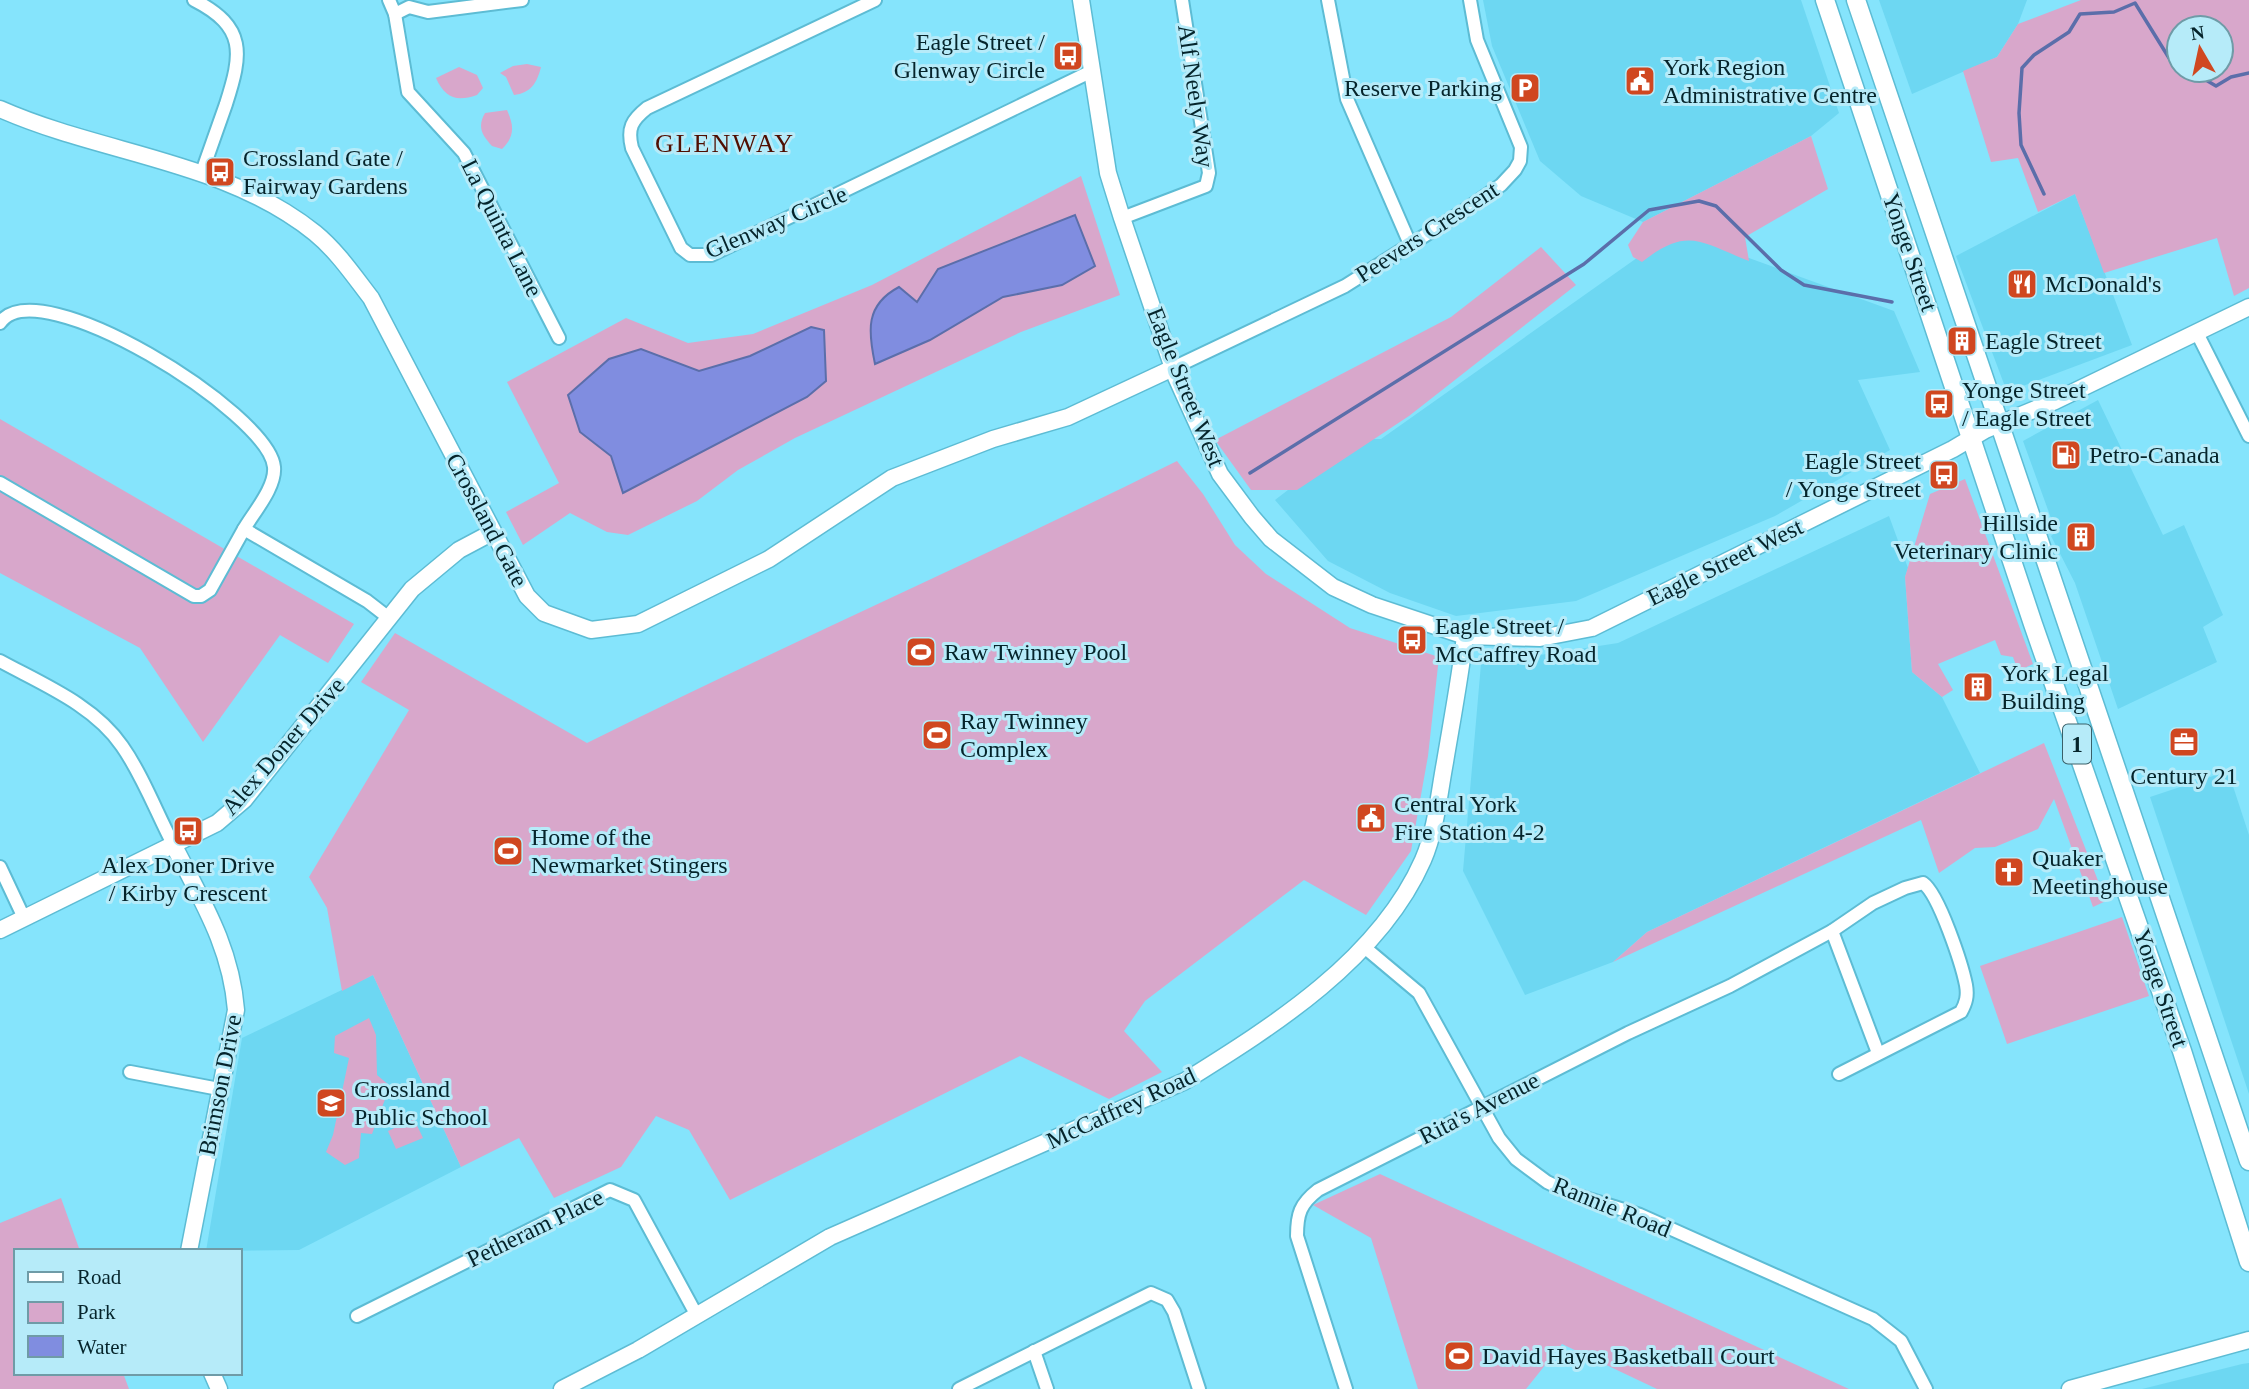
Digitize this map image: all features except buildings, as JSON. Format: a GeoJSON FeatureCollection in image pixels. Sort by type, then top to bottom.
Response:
{"type":"FeatureCollection","features":[{"type":"Feature","properties":{"kind":"main road","name":"Yonge Street"},"geometry":{"type":"LineString","coordinates":[[1825,0],[2034,624],[2182,1051],[2249,1262]]}},
{"type":"Feature","properties":{"kind":"main road","name":"Yonge Street"},"geometry":{"type":"LineString","coordinates":[[1856,0],[2249,1161]]}},
{"type":"Feature","properties":{"kind":"street"},"geometry":{"type":"LineString","coordinates":[[194,0],[226,20],[238,44],[236,75],[202,172]]}},
{"type":"Feature","properties":{"kind":"street"},"geometry":{"type":"LineString","coordinates":[[388,0],[395,14],[409,7],[428,12],[522,0]]}},
{"type":"Feature","properties":{"kind":"street","name":"Glenway Circle"},"geometry":{"type":"LineString","coordinates":[[875,0],[647,108],[633,120],[629,134],[632,148],[681,248],[690,255],[711,255],[1090,72]]}},
{"type":"Feature","properties":{"kind":"street","name":"Eagle Street West"},"geometry":{"type":"LineString","coordinates":[[1081,0],[1090,72],[1108,173],[1173,368],[1220,474],[1271,539],[1333,587],[1372,605],[1465,636],[1540,638],[1592,628],[1973,437]]}},
{"type":"Feature","properties":{"kind":"street","name":"Alf Neely Way"},"geometry":{"type":"LineString","coordinates":[[1122,218],[1206,186],[1209,173],[1182,0]]}},
{"type":"Feature","properties":{"kind":"street"},"geometry":{"type":"LineString","coordinates":[[1328,0],[1347,99],[1410,244]]}},
{"type":"Feature","properties":{"kind":"street","name":"Peevers Crescent"},"geometry":{"type":"LineString","coordinates":[[1173,368],[1345,286],[1501,185],[1520,161],[1521,147],[1477,40],[1470,0]]}},
{"type":"Feature","properties":{"kind":"street","name":"La Quinta Lane"},"geometry":{"type":"LineString","coordinates":[[395,14],[408,92],[464,153],[559,338]]}},
{"type":"Feature","properties":{"kind":"street","name":"Crossland Gate"},"geometry":{"type":"LineString","coordinates":[[0,109],[33,124],[202,172],[293,216],[318,235],[344,262],[371,298],[491,533],[527,596],[544,613],[591,630],[638,624],[769,559],[892,478],[993,439],[1068,417],[1173,368]]}},
{"type":"Feature","properties":{"kind":"street"},"geometry":{"type":"LineString","coordinates":[[1973,437],[2249,307]]}},
{"type":"Feature","properties":{"kind":"street"},"geometry":{"type":"LineString","coordinates":[[0,323],[13,311],[29,308],[76,320],[138,347],[208,393],[261,442],[274,464],[273,479],[210,590],[201,596],[194,596],[0,483]]}},
{"type":"Feature","properties":{"kind":"street"},"geometry":{"type":"LineString","coordinates":[[2197,333],[2249,436]]}},
{"type":"Feature","properties":{"kind":"street"},"geometry":{"type":"LineString","coordinates":[[244,529],[367,601],[389,618]]}},
{"type":"Feature","properties":{"kind":"street","name":"Alex Doner Drive"},"geometry":{"type":"LineString","coordinates":[[0,930],[217,823],[244,800],[412,589],[459,550],[491,533]]}},
{"type":"Feature","properties":{"kind":"street","name":"McCaffrey Road"},"geometry":{"type":"LineString","coordinates":[[562,1389],[638,1350],[830,1237],[1185,1081],[1287,1013],[1363,946],[1396,907],[1423,860],[1437,811],[1465,636]]}},
{"type":"Feature","properties":{"kind":"street"},"geometry":{"type":"LineString","coordinates":[[0,661],[83,708],[106,727],[123,747],[174,846]]}},
{"type":"Feature","properties":{"kind":"street","name":"Brimson Drive"},"geometry":{"type":"LineString","coordinates":[[174,846],[224,946],[233,977],[236,1010],[189,1249]]}},
{"type":"Feature","properties":{"kind":"street"},"geometry":{"type":"LineString","coordinates":[[0,867],[24,918]]}},
{"type":"Feature","properties":{"kind":"street","name":"Rita's Avenue"},"geometry":{"type":"LineString","coordinates":[[1346,1389],[1297,1236],[1297,1215],[1304,1201],[1318,1190],[1628,1033],[1730,986],[1832,931],[1872,903],[1923,883],[1934,895],[1966,984],[1967,1000],[1961,1012],[1878,1053]]}},
{"type":"Feature","properties":{"kind":"street"},"geometry":{"type":"LineString","coordinates":[[1832,931],[1878,1053],[1839,1074]]}},
{"type":"Feature","properties":{"kind":"street","name":"Rannie Road"},"geometry":{"type":"LineString","coordinates":[[1363,946],[1419,993],[1480,1108],[1516,1159],[1547,1182],[1572,1194],[1640,1215],[1873,1319],[1900,1341],[1926,1389]]}},
{"type":"Feature","properties":{"kind":"street"},"geometry":{"type":"LineString","coordinates":[[130,1072],[219,1089]]}},
{"type":"Feature","properties":{"kind":"street","name":"Petheram Place"},"geometry":{"type":"LineString","coordinates":[[357,1316],[610,1190],[634,1199],[696,1314]]}},
{"type":"Feature","properties":{"kind":"street"},"geometry":{"type":"LineString","coordinates":[[959,1389],[1141,1296],[1160,1295],[1174,1312],[1199,1389]]}},
{"type":"Feature","properties":{"kind":"street"},"geometry":{"type":"LineString","coordinates":[[2070,1389],[2249,1340]]}},
{"type":"Feature","properties":{"kind":"street"},"geometry":{"type":"LineString","coordinates":[[1034,1351],[1047,1389]]}},
{"type":"Feature","properties":{"kind":"shaded area"},"geometry":{"type":"Polygon","coordinates":[[[1483,0],[1801,0],[1839,113],[1811,136],[1643,222],[1581,196],[1540,161],[1492,46],[1483,0]]]}},
{"type":"Feature","properties":{"kind":"shaded area"},"geometry":{"type":"Polygon","coordinates":[[[1879,0],[2027,0],[2018,24],[1997,57],[1912,94],[1879,0]]]}},
{"type":"Feature","properties":{"kind":"shaded area"},"geometry":{"type":"Polygon","coordinates":[[[2075,194],[2132,345],[2007,392],[1956,256],[2075,194]]]}},
{"type":"Feature","properties":{"kind":"shaded area"},"geometry":{"type":"Polygon","coordinates":[[[1675,231],[1894,311],[1920,372],[1858,380],[1890,450],[1775,516],[1576,601],[1456,616],[1390,593],[1328,561],[1275,500],[1354,439],[1381,439],[1675,231]]]}},
{"type":"Feature","properties":{"kind":"shaded area"},"geometry":{"type":"Polygon","coordinates":[[[2098,400],[2163,535],[2184,525],[2223,615],[2203,627],[2217,662],[2118,709],[2075,583],[2051,536],[2056,532],[2023,441],[2098,400]]]}},
{"type":"Feature","properties":{"kind":"shaded area"},"geometry":{"type":"Polygon","coordinates":[[[1889,516],[1908,568],[1905,577],[1912,672],[1942,697],[1980,773],[1647,932],[1613,962],[1525,995],[1463,871],[1481,664],[1618,643],[1889,516]]]}},
{"type":"Feature","properties":{"kind":"shaded area"},"geometry":{"type":"Polygon","coordinates":[[[2228,771],[2249,835],[2249,1094],[2150,797],[2228,771]]]}},
{"type":"Feature","properties":{"kind":"shaded area","name":"Crossland Public School"},"geometry":{"type":"Polygon","coordinates":[[[373,975],[461,1167],[299,1250],[206,1249],[242,1038],[373,975]]]}},
{"type":"Feature","properties":{"kind":"shaded area"},"geometry":{"type":"Polygon","coordinates":[[[2249,1363],[2249,1389],[2142,1389],[2242,1364],[2249,1363]]]}},
{"type":"Feature","properties":{"kind":"green space"},"geometry":{"type":"Polygon","coordinates":[[[2081,0],[2249,0],[2249,288],[2234,296],[2217,238],[2104,273],[2075,194],[2038,212],[2018,158],[1991,162],[1963,71],[1997,57],[2018,24],[2081,0]]]}},
{"type":"Feature","properties":{"kind":"green space"},"geometry":{"type":"Polygon","coordinates":[[[527,64],[541,67],[537,78],[529,89],[514,95],[506,77],[500,73],[513,66],[527,64]]]}},
{"type":"Feature","properties":{"kind":"green space"},"geometry":{"type":"Polygon","coordinates":[[[459,67],[477,75],[483,88],[477,95],[452,97],[439,85],[436,78],[459,67]]]}},
{"type":"Feature","properties":{"kind":"green space"},"geometry":{"type":"Polygon","coordinates":[[[507,110],[512,131],[502,149],[492,146],[483,134],[481,123],[485,113],[507,110]]]}},
{"type":"Feature","properties":{"kind":"green space"},"geometry":{"type":"Polygon","coordinates":[[[1811,136],[1828,189],[1745,237],[1749,261],[1706,243],[1694,241],[1671,244],[1642,262],[1633,257],[1628,245],[1643,222],[1811,136]]]}},
{"type":"Feature","properties":{"kind":"green space"},"geometry":{"type":"Polygon","coordinates":[[[1081,176],[1120,295],[1021,332],[795,438],[738,470],[697,501],[628,535],[607,532],[570,513],[523,545],[506,512],[559,483],[507,382],[626,318],[688,343],[753,334],[872,285],[1081,176]]]}},
{"type":"Feature","properties":{"kind":"green space"},"geometry":{"type":"Polygon","coordinates":[[[1541,247],[1576,285],[1409,416],[1297,490],[1251,490],[1215,440],[1451,317],[1541,247]]]}},
{"type":"Feature","properties":{"kind":"green space"},"geometry":{"type":"Polygon","coordinates":[[[0,419],[354,624],[328,663],[280,635],[203,742],[140,648],[0,573],[0,419]]]}},
{"type":"Feature","properties":{"kind":"green space"},"geometry":{"type":"Polygon","coordinates":[[[1177,461],[1203,494],[1235,545],[1266,574],[1350,628],[1439,657],[1428,756],[1411,851],[1366,915],[1304,880],[1145,1001],[1124,1031],[1162,1072],[1109,1099],[1020,1056],[730,1200],[689,1130],[656,1116],[621,1167],[554,1198],[519,1138],[461,1167],[373,975],[342,991],[327,908],[309,877],[409,710],[361,682],[395,633],[587,743],[1177,461]]]}},
{"type":"Feature","properties":{"kind":"green space"},"geometry":{"type":"Polygon","coordinates":[[[1965,479],[2033,664],[2018,671],[2013,657],[2001,655],[1995,640],[1938,664],[1953,690],[1942,697],[1912,672],[1905,577],[1930,494],[1965,479]]]}},
{"type":"Feature","properties":{"kind":"green space"},"geometry":{"type":"Polygon","coordinates":[[[2044,743],[2106,901],[2093,907],[2054,799],[2038,829],[1995,847],[1975,848],[1939,873],[1921,820],[1613,962],[1647,932],[2044,743]]]}},
{"type":"Feature","properties":{"kind":"green space"},"geometry":{"type":"Polygon","coordinates":[[[2122,917],[2149,996],[2007,1044],[1980,966],[2122,917]]]}},
{"type":"Feature","properties":{"kind":"green space"},"geometry":{"type":"Polygon","coordinates":[[[369,1018],[376,1035],[377,1075],[390,1086],[372,1134],[361,1133],[359,1158],[345,1165],[326,1152],[333,1135],[349,1058],[334,1053],[335,1036],[369,1018]]]}},
{"type":"Feature","properties":{"kind":"green space"},"geometry":{"type":"Polygon","coordinates":[[[414,1119],[423,1138],[396,1149],[388,1131],[414,1119]]]}},
{"type":"Feature","properties":{"kind":"green space"},"geometry":{"type":"Polygon","coordinates":[[[1380,1174],[1849,1389],[1657,1389],[1562,1344],[1526,1389],[1418,1389],[1371,1238],[1313,1205],[1380,1174]]]}},
{"type":"Feature","properties":{"kind":"green space"},"geometry":{"type":"Polygon","coordinates":[[[61,1198],[79,1249],[14,1249],[14,1375],[124,1375],[129,1389],[0,1389],[0,1223],[61,1198]]]}},
{"type":"Feature","properties":{"kind":"water"},"geometry":{"type":"Polygon","coordinates":[[[1075,215],[1095,266],[1062,285],[1003,297],[930,340],[875,364],[871,341],[872,320],[880,302],[888,294],[899,287],[917,302],[938,269],[1075,215]]]}},
{"type":"Feature","properties":{"kind":"water"},"geometry":{"type":"Polygon","coordinates":[[[811,327],[824,330],[826,381],[807,397],[623,493],[611,456],[580,432],[568,395],[609,359],[641,349],[699,371],[750,356],[811,327]]]}},
{"type":"Feature","properties":{"kind":"waterway"},"geometry":{"type":"LineString","coordinates":[[2044,194],[2021,145],[2019,113],[2022,68],[2034,55],[2069,32],[2080,14],[2114,12],[2135,3],[2165,52]]}},
{"type":"Feature","properties":{"kind":"waterway"},"geometry":{"type":"LineString","coordinates":[[2235,76],[2249,73]]}},
{"type":"Feature","properties":{"kind":"waterway"},"geometry":{"type":"LineString","coordinates":[[2213,84],[2219,84]]}},
{"type":"Feature","properties":{"kind":"waterway"},"geometry":{"type":"LineString","coordinates":[[1250,473],[1584,264],[1649,210],[1699,201],[1716,206],[1781,270],[1804,285],[1892,302]]}},
{"type":"Feature","properties":{"kind":"place","name":"Eagle Street / Glenway Circle"},"geometry":{"type":"Point","coordinates":[1068,56]}},
{"type":"Feature","properties":{"kind":"place","name":"York Region Administrative Centre"},"geometry":{"type":"Point","coordinates":[1640,81]}},
{"type":"Feature","properties":{"kind":"place","name":"Reserve Parking"},"geometry":{"type":"Point","coordinates":[1525,88]}},
{"type":"Feature","properties":{"kind":"place","name":"Crossland Gate / Fairway Gardens"},"geometry":{"type":"Point","coordinates":[220,172]}},
{"type":"Feature","properties":{"kind":"place","name":"McDonald's"},"geometry":{"type":"Point","coordinates":[2022,284]}},
{"type":"Feature","properties":{"kind":"place","name":"Eagle Street"},"geometry":{"type":"Point","coordinates":[1962,341]}},
{"type":"Feature","properties":{"kind":"place","name":"Yonge Street / Eagle Street"},"geometry":{"type":"Point","coordinates":[1939,404]}},
{"type":"Feature","properties":{"kind":"place","name":"Petro-Canada"},"geometry":{"type":"Point","coordinates":[2066,455]}},
{"type":"Feature","properties":{"kind":"place","name":"Eagle Street / Yonge Street"},"geometry":{"type":"Point","coordinates":[1944,475]}},
{"type":"Feature","properties":{"kind":"place","name":"Hillside Veterinary Clinic"},"geometry":{"type":"Point","coordinates":[2081,537]}},
{"type":"Feature","properties":{"kind":"place","name":"Eagle Street / McCaffrey Road"},"geometry":{"type":"Point","coordinates":[1412,640]}},
{"type":"Feature","properties":{"kind":"place","name":"Raw Twinney Pool"},"geometry":{"type":"Point","coordinates":[921,652]}},
{"type":"Feature","properties":{"kind":"place","name":"York Legal Building"},"geometry":{"type":"Point","coordinates":[1978,687]}},
{"type":"Feature","properties":{"kind":"place","name":"Ray Twinney Complex"},"geometry":{"type":"Point","coordinates":[937,735]}},
{"type":"Feature","properties":{"kind":"place","name":"Century 21"},"geometry":{"type":"Point","coordinates":[2184,742]}},
{"type":"Feature","properties":{"kind":"place","name":"Central York Fire Station 4-2"},"geometry":{"type":"Point","coordinates":[1371,818]}},
{"type":"Feature","properties":{"kind":"place","name":"Alex Doner Drive / Kirby Crescent"},"geometry":{"type":"Point","coordinates":[188,831]}},
{"type":"Feature","properties":{"kind":"place","name":"Home of the Newmarket Stingers"},"geometry":{"type":"Point","coordinates":[508,851]}},
{"type":"Feature","properties":{"kind":"place","name":"Quaker Meetinghouse"},"geometry":{"type":"Point","coordinates":[2009,872]}},
{"type":"Feature","properties":{"kind":"place","name":"Crossland Public School"},"geometry":{"type":"Point","coordinates":[331,1103]}},
{"type":"Feature","properties":{"kind":"place","name":"David Hayes Basketball Court"},"geometry":{"type":"Point","coordinates":[1459,1356]}},
{"type":"Feature","properties":{"kind":"district","name":"GLENWAY"},"geometry":{"type":"Point","coordinates":[725,143]}}]}
